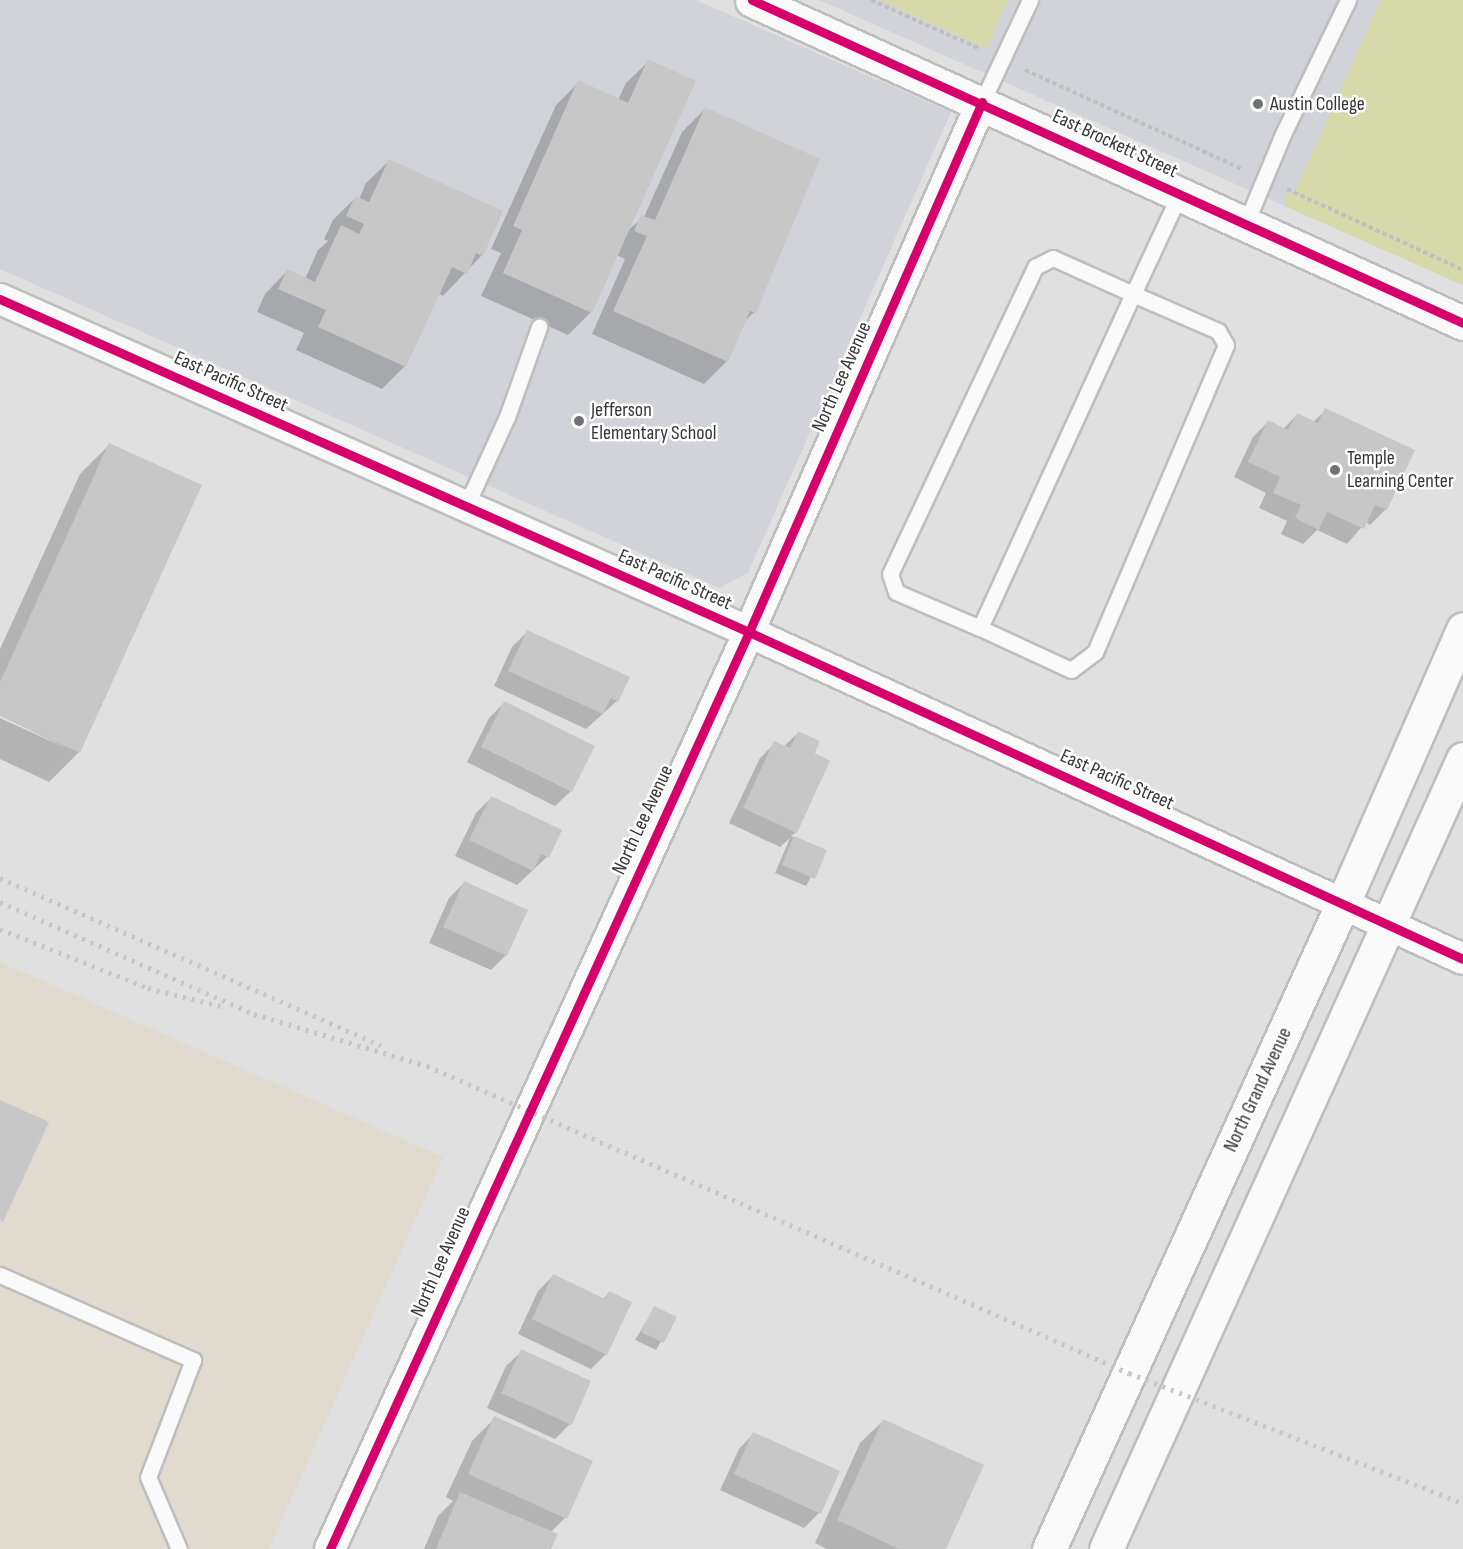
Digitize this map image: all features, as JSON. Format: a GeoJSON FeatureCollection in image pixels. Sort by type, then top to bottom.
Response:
{"type":"FeatureCollection","features":[{"type":"Feature","properties":{"kind":"main road","name":"East Brockett Street"},"geometry":{"type":"LineString","coordinates":[[752,0],[982,102],[1463,323]]}},
{"type":"Feature","properties":{"kind":"main road","name":"North Grand Avenue"},"geometry":{"type":"LineString","coordinates":[[1049,1549],[1343,903],[1463,629]]}},
{"type":"Feature","properties":{"kind":"main road"},"geometry":{"type":"LineString","coordinates":[[1106,1549],[1463,759]]}},
{"type":"Feature","properties":{"kind":"street","name":"North Lee Avenue"},"geometry":{"type":"LineString","coordinates":[[330,1549],[749,632],[982,102]]}},
{"type":"Feature","properties":{"kind":"street","name":"East Pacific Street"},"geometry":{"type":"LineString","coordinates":[[0,299],[749,632],[1463,959]]}},
{"type":"Feature","properties":{"kind":"lane"},"geometry":{"type":"LineString","coordinates":[[982,102],[1030,0]]}},
{"type":"Feature","properties":{"kind":"lane"},"geometry":{"type":"LineString","coordinates":[[1246,223],[1264,179],[1348,0]]}},
{"type":"Feature","properties":{"kind":"lane"},"geometry":{"type":"LineString","coordinates":[[980,628],[1180,194]]}},
{"type":"Feature","properties":{"kind":"lane"},"geometry":{"type":"LineString","coordinates":[[1053,258],[1218,331],[1226,345],[1095,652],[1071,670],[980,628],[896,592],[890,574],[1035,267],[1053,258]]}},
{"type":"Feature","properties":{"kind":"lane"},"geometry":{"type":"LineString","coordinates":[[466,506],[507,417],[539,327]]}},
{"type":"Feature","properties":{"kind":"lane"},"geometry":{"type":"LineString","coordinates":[[0,1275],[193,1360],[148,1477],[179,1549]]}},
{"type":"Feature","properties":{"kind":"path"},"geometry":{"type":"LineString","coordinates":[[871,0],[1463,270]]}},
{"type":"Feature","properties":{"kind":"shaded area","name":"Jefferson Elementary School"},"geometry":{"type":"Polygon","coordinates":[[[0,0],[696,0],[951,112],[748,573],[719,588],[0,269],[0,0]]]}},
{"type":"Feature","properties":{"kind":"shaded area","name":"Austin College"},"geometry":{"type":"Polygon","coordinates":[[[819,0],[1463,0],[1463,285],[1287,207],[819,0]]]}},
{"type":"Feature","properties":{"kind":"shaded area"},"geometry":{"type":"Polygon","coordinates":[[[0,962],[443,1157],[269,1549],[0,1549],[0,962]]]}},
{"type":"Feature","properties":{"kind":"green space"},"geometry":{"type":"Polygon","coordinates":[[[879,0],[1008,0],[987,48],[879,0]]]}},
{"type":"Feature","properties":{"kind":"green space"},"geometry":{"type":"Polygon","coordinates":[[[1381,0],[1463,0],[1463,285],[1287,207],[1284,196],[1295,191],[1381,0]]]}},
{"type":"Feature","properties":{"kind":"building"},"geometry":{"type":"Polygon","coordinates":[[[648,59],[696,81],[592,313],[503,273],[522,230],[513,226],[578,80],[628,103],[648,59]]]}},
{"type":"Feature","properties":{"kind":"building"},"geometry":{"type":"Polygon","coordinates":[[[705,107],[820,159],[756,313],[750,311],[728,362],[613,311],[647,236],[634,231],[641,215],[655,220],[705,107]]]}},
{"type":"Feature","properties":{"kind":"building"},"geometry":{"type":"Polygon","coordinates":[[[389,159],[503,211],[483,256],[476,253],[467,274],[452,267],[406,367],[318,327],[326,310],[278,289],[287,269],[315,282],[341,225],[359,234],[364,224],[346,216],[355,196],[369,202],[389,159]]]}},
{"type":"Feature","properties":{"kind":"building","name":"Temple Learning Center"},"geometry":{"type":"Polygon","coordinates":[[[1325,408],[1415,450],[1387,510],[1375,505],[1364,529],[1327,512],[1319,530],[1295,518],[1301,505],[1273,493],[1280,477],[1248,462],[1268,420],[1288,430],[1297,413],[1318,423],[1325,408]]]}},
{"type":"Feature","properties":{"kind":"building"},"geometry":{"type":"Polygon","coordinates":[[[109,443],[202,485],[80,753],[0,716],[0,682],[109,443]]]}},
{"type":"Feature","properties":{"kind":"building"},"geometry":{"type":"Polygon","coordinates":[[[527,630],[630,677],[618,702],[611,698],[603,714],[508,671],[527,630]]]}},
{"type":"Feature","properties":{"kind":"building"},"geometry":{"type":"Polygon","coordinates":[[[504,701],[595,746],[572,792],[481,747],[504,701]]]}},
{"type":"Feature","properties":{"kind":"building"},"geometry":{"type":"Polygon","coordinates":[[[798,731],[820,741],[815,753],[830,761],[797,833],[743,808],[774,741],[790,748],[798,731]]]}},
{"type":"Feature","properties":{"kind":"building"},"geometry":{"type":"Polygon","coordinates":[[[491,796],[562,830],[549,858],[541,854],[533,871],[469,840],[491,796]]]}},
{"type":"Feature","properties":{"kind":"building"},"geometry":{"type":"Polygon","coordinates":[[[794,836],[827,850],[815,879],[782,865],[794,836]]]}},
{"type":"Feature","properties":{"kind":"building"},"geometry":{"type":"Polygon","coordinates":[[[464,881],[528,910],[507,956],[443,927],[464,881]]]}},
{"type":"Feature","properties":{"kind":"building"},"geometry":{"type":"Polygon","coordinates":[[[0,1100],[49,1122],[3,1222],[0,1220],[0,1100]]]}},
{"type":"Feature","properties":{"kind":"building"},"geometry":{"type":"Polygon","coordinates":[[[553,1274],[605,1299],[609,1291],[632,1302],[607,1355],[532,1319],[553,1274]]]}},
{"type":"Feature","properties":{"kind":"building"},"geometry":{"type":"Polygon","coordinates":[[[654,1306],[677,1317],[664,1343],[641,1332],[654,1306]]]}},
{"type":"Feature","properties":{"kind":"building"},"geometry":{"type":"Polygon","coordinates":[[[521,1349],[591,1381],[572,1425],[501,1393],[521,1349]]]}},
{"type":"Feature","properties":{"kind":"building"},"geometry":{"type":"Polygon","coordinates":[[[494,1416],[593,1461],[567,1519],[468,1474],[494,1416]]]}},
{"type":"Feature","properties":{"kind":"building"},"geometry":{"type":"Polygon","coordinates":[[[883,1419],[984,1465],[946,1549],[899,1549],[837,1520],[883,1419]]]}},
{"type":"Feature","properties":{"kind":"building"},"geometry":{"type":"Polygon","coordinates":[[[753,1432],[840,1471],[821,1514],[734,1474],[753,1432]]]}},
{"type":"Feature","properties":{"kind":"building"},"geometry":{"type":"Polygon","coordinates":[[[460,1492],[558,1534],[551,1549],[436,1549],[460,1492]]]}},
{"type":"Feature","properties":{"kind":"railway"},"geometry":{"type":"LineString","coordinates":[[0,878],[381,1045]]}},
{"type":"Feature","properties":{"kind":"railway"},"geometry":{"type":"LineString","coordinates":[[0,902],[254,1014],[427,1066],[1129,1373],[1463,1503]]}},
{"type":"Feature","properties":{"kind":"railway"},"geometry":{"type":"LineString","coordinates":[[0,929],[148,988],[221,1006]]}},
{"type":"Feature","properties":{"kind":"cycle path"},"geometry":{"type":"LineString","coordinates":[[752,0],[1463,323]]}},
{"type":"Feature","properties":{"kind":"cycle path"},"geometry":{"type":"LineString","coordinates":[[330,1549],[749,632],[982,102]]}},
{"type":"Feature","properties":{"kind":"cycle path"},"geometry":{"type":"LineString","coordinates":[[0,299],[749,632],[1463,959]]}},
{"type":"Feature","properties":{"kind":"place","name":"Austin College"},"geometry":{"type":"Point","coordinates":[1258,104]}},
{"type":"Feature","properties":{"kind":"place","name":"Jefferson Elementary School"},"geometry":{"type":"Point","coordinates":[579,421]}},
{"type":"Feature","properties":{"kind":"place","name":"Temple Learning Center"},"geometry":{"type":"Point","coordinates":[1335,470]}}]}
